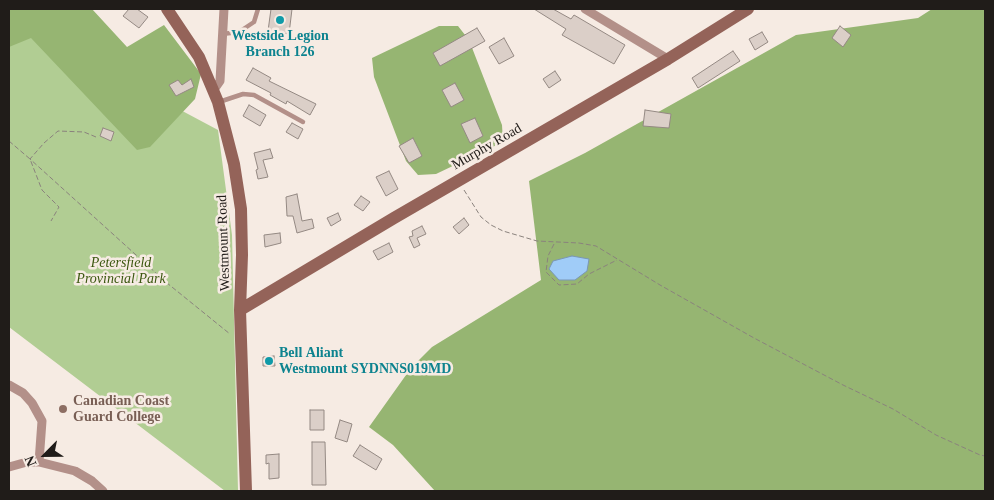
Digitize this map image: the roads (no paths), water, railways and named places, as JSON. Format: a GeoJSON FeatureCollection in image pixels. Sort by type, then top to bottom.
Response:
{"type":"FeatureCollection","features":[{"type":"Feature","properties":{"kind":"street","name":"Westmount Road"},"geometry":{"type":"LineString","coordinates":[[167,9],[199,57],[216,97],[234,164],[240,209],[242,255],[240,310],[246,491]]}},
{"type":"Feature","properties":{"kind":"street"},"geometry":{"type":"LineString","coordinates":[[216,97],[220,82],[224,9]]}},
{"type":"Feature","properties":{"kind":"street"},"geometry":{"type":"LineString","coordinates":[[585,9],[668,59]]}},
{"type":"Feature","properties":{"kind":"street","name":"Murphy Road"},"geometry":{"type":"LineString","coordinates":[[240,310],[668,59],[748,9]]}},
{"type":"Feature","properties":{"kind":"street"},"geometry":{"type":"LineString","coordinates":[[9,384],[23,393],[32,403],[42,421],[39,462]]}},
{"type":"Feature","properties":{"kind":"street"},"geometry":{"type":"LineString","coordinates":[[9,467],[27,462],[39,462],[75,471],[92,481],[103,491]]}},
{"type":"Feature","properties":{"kind":"lane"},"geometry":{"type":"LineString","coordinates":[[222,34],[238,32],[254,22],[258,9]]}},
{"type":"Feature","properties":{"kind":"lane"},"geometry":{"type":"LineString","coordinates":[[216,97],[243,94],[254,95],[303,122]]}},
{"type":"Feature","properties":{"kind":"water"},"geometry":{"type":"Polygon","coordinates":[[[572,256],[589,259],[587,271],[575,280],[559,280],[549,269],[553,261],[572,256]]]}},
{"type":"Feature","properties":{"kind":"place","name":"Westside Legion Branch 126"},"geometry":{"type":"Point","coordinates":[280,20]}},
{"type":"Feature","properties":{"kind":"place","name":"Bell Aliant Westmount SYDNNS019MD"},"geometry":{"type":"Point","coordinates":[269,361]}},
{"type":"Feature","properties":{"kind":"place","name":"Canadian Coast Guard College"},"geometry":{"type":"Point","coordinates":[63,409]}},
{"type":"Feature","properties":{"kind":"park label","name":"Petersfield Provincial Park"},"geometry":{"type":"Point","coordinates":[121,272]}}]}
